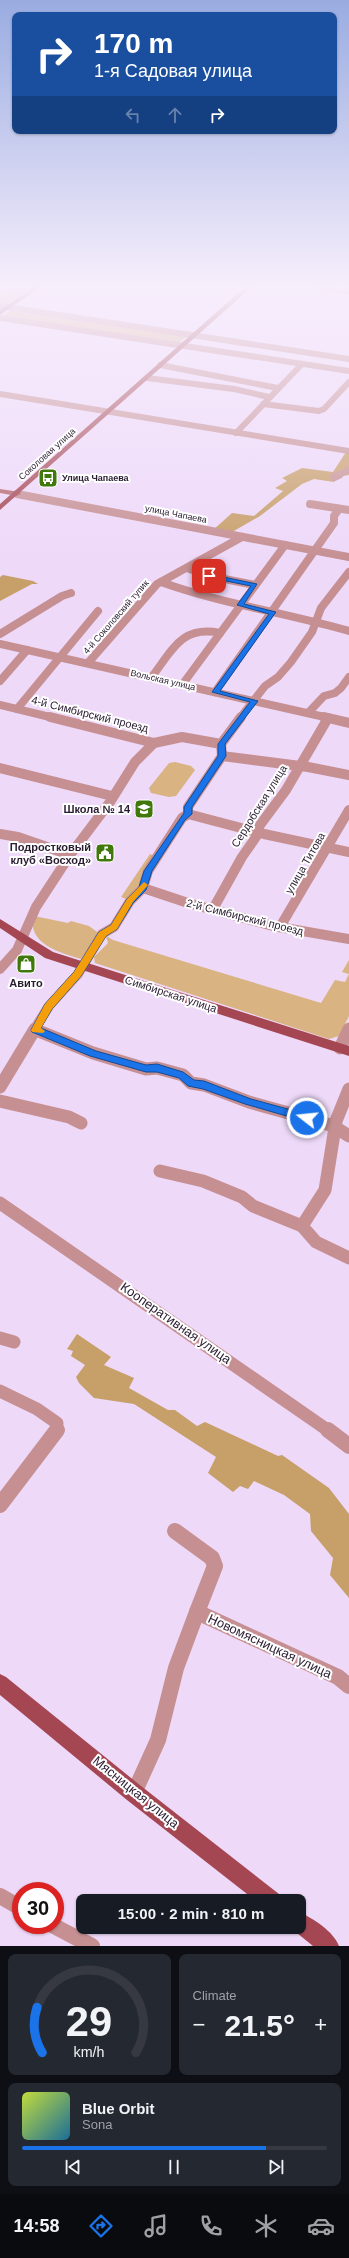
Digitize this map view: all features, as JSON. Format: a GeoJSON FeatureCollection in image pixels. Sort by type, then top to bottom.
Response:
{"type":"FeatureCollection","features":[{"type":"Feature","properties":{"kind":"main road","name":"Соколовая улица"},"geometry":{"type":"LineString","coordinates":[[0,508],[147,378]]}},
{"type":"Feature","properties":{"kind":"main road","name":"Симбирская улица"},"geometry":{"type":"LineString","coordinates":[[0,922],[49,955],[344,1049]]}},
{"type":"Feature","properties":{"kind":"main road","name":"Мясницкая улица"},"geometry":{"type":"LineString","coordinates":[[0,1683],[134,1793],[263,1894]]}},
{"type":"Feature","properties":{"kind":"main road"},"geometry":{"type":"LineString","coordinates":[[306,1928],[329,1946]]}},
{"type":"Feature","properties":{"kind":"street"},"geometry":{"type":"LineString","coordinates":[[221,377],[278,388]]}},
{"type":"Feature","properties":{"kind":"street"},"geometry":{"type":"LineString","coordinates":[[236,432],[289,377]]}},
{"type":"Feature","properties":{"kind":"street"},"geometry":{"type":"LineString","coordinates":[[147,378],[234,389],[269,397]]}},
{"type":"Feature","properties":{"kind":"street"},"geometry":{"type":"LineString","coordinates":[[263,404],[319,411],[324,409],[349,382]]}},
{"type":"Feature","properties":{"kind":"street"},"geometry":{"type":"LineString","coordinates":[[0,394],[349,451]]}},
{"type":"Feature","properties":{"kind":"street"},"geometry":{"type":"LineString","coordinates":[[334,477],[349,470]]}},
{"type":"Feature","properties":{"kind":"street","name":"улица Чапаева"},"geometry":{"type":"LineString","coordinates":[[0,491],[349,557]]}},
{"type":"Feature","properties":{"kind":"street"},"geometry":{"type":"LineString","coordinates":[[310,504],[349,510]]}},
{"type":"Feature","properties":{"kind":"street"},"geometry":{"type":"LineString","coordinates":[[215,692],[316,551],[319,543],[334,523],[334,516],[339,509]]}},
{"type":"Feature","properties":{"kind":"street","name":"4-й Соколовский тупик"},"geometry":{"type":"LineString","coordinates":[[88,663],[161,582],[242,537]]}},
{"type":"Feature","properties":{"kind":"street"},"geometry":{"type":"LineString","coordinates":[[182,685],[285,545]]}},
{"type":"Feature","properties":{"kind":"street"},"geometry":{"type":"LineString","coordinates":[[187,568],[209,576],[255,585]]}},
{"type":"Feature","properties":{"kind":"street"},"geometry":{"type":"LineString","coordinates":[[188,814],[188,807],[222,756],[221,744],[265,686],[278,677],[291,662],[316,622],[316,618],[321,608],[349,572]]}},
{"type":"Feature","properties":{"kind":"street"},"geometry":{"type":"LineString","coordinates":[[161,582],[194,594],[349,631]]}},
{"type":"Feature","properties":{"kind":"street"},"geometry":{"type":"LineString","coordinates":[[0,634],[62,596],[71,593]]}},
{"type":"Feature","properties":{"kind":"street"},"geometry":{"type":"LineString","coordinates":[[17,709],[98,611]]}},
{"type":"Feature","properties":{"kind":"street"},"geometry":{"type":"LineString","coordinates":[[151,678],[184,638],[190,633],[199,630],[220,633]]}},
{"type":"Feature","properties":{"kind":"street","name":"Вольская улица"},"geometry":{"type":"LineString","coordinates":[[0,644],[349,723]]}},
{"type":"Feature","properties":{"kind":"street"},"geometry":{"type":"LineString","coordinates":[[0,681],[26,650]]}},
{"type":"Feature","properties":{"kind":"street"},"geometry":{"type":"LineString","coordinates":[[308,713],[324,696],[335,693],[341,688],[349,677]]}},
{"type":"Feature","properties":{"kind":"street","name":"4-й Симбирский проезд"},"geometry":{"type":"LineString","coordinates":[[0,705],[154,743],[182,737],[221,744]]}},
{"type":"Feature","properties":{"kind":"street","name":"Сердобская улица"},"geometry":{"type":"LineString","coordinates":[[213,909],[258,832],[260,825],[286,790],[328,718]]}},
{"type":"Feature","properties":{"kind":"street"},"geometry":{"type":"LineString","coordinates":[[0,969],[17,950],[36,907],[70,855],[136,762],[154,743]]}},
{"type":"Feature","properties":{"kind":"street"},"geometry":{"type":"LineString","coordinates":[[222,756],[299,766],[349,775]]}},
{"type":"Feature","properties":{"kind":"street"},"geometry":{"type":"LineString","coordinates":[[0,768],[112,796]]}},
{"type":"Feature","properties":{"kind":"street","name":"улица Титова"},"geometry":{"type":"LineString","coordinates":[[280,927],[349,810]]}},
{"type":"Feature","properties":{"kind":"street"},"geometry":{"type":"LineString","coordinates":[[0,1087],[36,1030],[48,1006],[78,974],[102,934],[114,927],[130,901],[143,888],[148,871],[182,818],[188,814],[258,832],[349,852]]}},
{"type":"Feature","properties":{"kind":"street"},"geometry":{"type":"LineString","coordinates":[[0,834],[24,839],[70,855]]}},
{"type":"Feature","properties":{"kind":"street","name":"2-й Симбирский проезд"},"geometry":{"type":"LineString","coordinates":[[143,888],[280,927],[349,939]]}},
{"type":"Feature","properties":{"kind":"street"},"geometry":{"type":"LineString","coordinates":[[36,1030],[93,1054],[146,1068],[157,1068],[183,1075],[191,1083],[204,1085],[249,1102],[335,1127],[349,1136]]}},
{"type":"Feature","properties":{"kind":"street"},"geometry":{"type":"LineString","coordinates":[[344,1049],[349,1030]]}},
{"type":"Feature","properties":{"kind":"street"},"geometry":{"type":"LineString","coordinates":[[302,1226],[326,1190],[335,1127],[349,1089]]}},
{"type":"Feature","properties":{"kind":"street"},"geometry":{"type":"LineString","coordinates":[[0,1101],[69,1117],[81,1124]]}},
{"type":"Feature","properties":{"kind":"street"},"geometry":{"type":"LineString","coordinates":[[160,1171],[203,1181],[242,1197],[252,1206],[302,1226],[306,1235],[321,1247],[349,1258]]}},
{"type":"Feature","properties":{"kind":"street","name":"Кооперативная улица"},"geometry":{"type":"LineString","coordinates":[[0,1203],[269,1388],[349,1446]]}},
{"type":"Feature","properties":{"kind":"street"},"geometry":{"type":"LineString","coordinates":[[0,1338],[14,1342]]}},
{"type":"Feature","properties":{"kind":"street"},"geometry":{"type":"LineString","coordinates":[[0,1391],[37,1409],[58,1423],[58,1428],[0,1505]]}},
{"type":"Feature","properties":{"kind":"street","name":"Новомясницкая улица"},"geometry":{"type":"LineString","coordinates":[[175,1531],[212,1558],[215,1566],[197,1612],[338,1677],[349,1686]]}},
{"type":"Feature","properties":{"kind":"street"},"geometry":{"type":"LineString","coordinates":[[134,1793],[147,1768],[158,1740],[176,1668],[197,1612]]}},
{"type":"Feature","properties":{"kind":"street"},"geometry":{"type":"LineString","coordinates":[[0,1896],[12,1903]]}},
{"type":"Feature","properties":{"kind":"street"},"geometry":{"type":"LineString","coordinates":[[64,1931],[92,1946]]}},
{"type":"Feature","properties":{"kind":"shaded area"},"geometry":{"type":"Polygon","coordinates":[[[346,452],[349,452],[349,475],[342,476],[334,482],[314,479],[302,484],[260,516],[232,532],[213,530],[232,513],[254,516],[283,491],[275,488],[287,481],[282,478],[302,468],[333,472],[346,452]]]}},
{"type":"Feature","properties":{"kind":"shaded area"},"geometry":{"type":"Polygon","coordinates":[[[3,575],[33,581],[38,584],[32,584],[0,601],[0,577],[3,575]]]}},
{"type":"Feature","properties":{"kind":"shaded area"},"geometry":{"type":"Polygon","coordinates":[[[175,762],[191,766],[195,770],[176,796],[169,797],[151,793],[149,788],[169,763],[175,762]]]}},
{"type":"Feature","properties":{"kind":"shaded area"},"geometry":{"type":"Polygon","coordinates":[[[150,854],[154,856],[141,883],[126,899],[121,897],[150,854]]]}},
{"type":"Feature","properties":{"kind":"shaded area"},"geometry":{"type":"Polygon","coordinates":[[[34,916],[68,923],[71,921],[89,926],[100,934],[81,959],[55,950],[40,940],[35,933],[33,925],[34,916]]]}},
{"type":"Feature","properties":{"kind":"shaded area"},"geometry":{"type":"Polygon","coordinates":[[[106,936],[113,940],[321,1003],[335,980],[345,982],[349,974],[349,1016],[339,1036],[329,1039],[95,963],[94,957],[108,943],[106,936]]]}},
{"type":"Feature","properties":{"kind":"shaded area"},"geometry":{"type":"Polygon","coordinates":[[[349,960],[349,974],[342,972],[349,960]]]}},
{"type":"Feature","properties":{"kind":"shaded area"},"geometry":{"type":"Polygon","coordinates":[[[77,1334],[111,1357],[104,1365],[134,1378],[129,1388],[168,1410],[175,1410],[197,1426],[205,1422],[278,1456],[282,1455],[329,1488],[349,1514],[349,1598],[330,1575],[333,1558],[311,1531],[310,1514],[284,1495],[254,1481],[248,1489],[240,1486],[233,1492],[208,1473],[216,1457],[134,1404],[94,1398],[79,1383],[76,1377],[85,1365],[71,1356],[73,1351],[67,1349],[77,1334]]]}},
{"type":"Feature","properties":{"kind":"slow traffic"},"geometry":{"type":"LineString","coordinates":[[40,1031],[36,1030],[48,1006],[78,974],[100,940],[102,934],[114,927],[130,901],[143,888],[144,885]]}},
{"type":"Feature","properties":{"kind":"place","name":"Улица Чапаева"},"geometry":{"type":"Point","coordinates":[48,478]}},
{"type":"Feature","properties":{"kind":"place","name":"Школа № 14"},"geometry":{"type":"Point","coordinates":[144,809]}},
{"type":"Feature","properties":{"kind":"place","name":"Подростковый клуб «Восход»"},"geometry":{"type":"Point","coordinates":[105,853]}},
{"type":"Feature","properties":{"kind":"place","name":"Авито"},"geometry":{"type":"Point","coordinates":[26,964]}},
{"type":"Feature","properties":{"kind":"route"},"geometry":{"type":"LineString","coordinates":[[209,576],[255,585],[240,605],[273,612],[215,692],[254,701],[225,741],[221,744],[223,753],[222,756],[188,807],[188,814],[182,818],[154,864],[148,871],[143,888],[130,901],[114,927],[102,934],[100,940],[78,974],[48,1006],[36,1030],[63,1040],[93,1054],[113,1058],[146,1068],[157,1068],[183,1075],[191,1083],[204,1085],[249,1102],[307,1118]]}}]}
